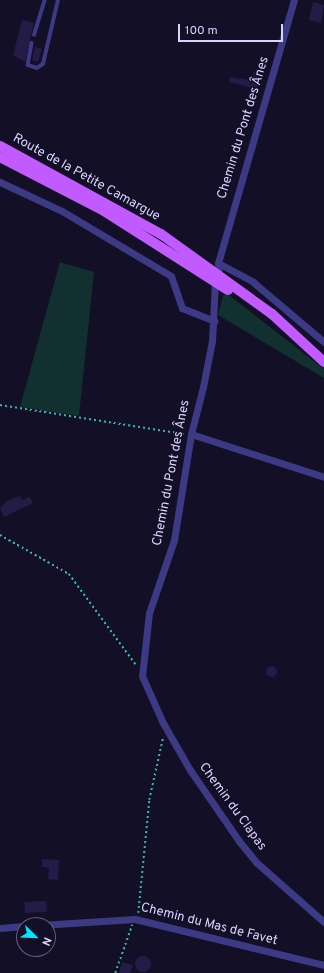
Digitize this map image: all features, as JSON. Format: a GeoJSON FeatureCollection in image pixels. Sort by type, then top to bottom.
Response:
{"type":"FeatureCollection","features":[{"type":"Feature","properties":{"kind":"main road","name":"Route de la Petite Camargue"},"geometry":{"type":"LineString","coordinates":[[0,146],[124,211],[211,269],[221,282],[269,321],[274,320],[324,362]]}},
{"type":"Feature","properties":{"kind":"main road","name":"Route de la Petite Camargue"},"geometry":{"type":"LineString","coordinates":[[0,157],[211,269]]}},
{"type":"Feature","properties":{"kind":"street","name":"Chemin du Pont des Ânes"},"geometry":{"type":"LineString","coordinates":[[211,269],[294,0]]}},
{"type":"Feature","properties":{"kind":"street"},"geometry":{"type":"LineString","coordinates":[[0,182],[62,211],[171,276],[182,308],[190,314],[214,321]]}},
{"type":"Feature","properties":{"kind":"street"},"geometry":{"type":"LineString","coordinates":[[211,269],[253,282],[324,342]]}},
{"type":"Feature","properties":{"kind":"street","name":"Chemin du Pont des Ânes"},"geometry":{"type":"LineString","coordinates":[[141,668],[147,657],[149,613],[178,523],[191,434],[214,321],[216,297],[221,282]]}},
{"type":"Feature","properties":{"kind":"street"},"geometry":{"type":"LineString","coordinates":[[191,434],[324,478]]}},
{"type":"Feature","properties":{"kind":"street"},"geometry":{"type":"LineString","coordinates":[[141,668],[167,730]]}},
{"type":"Feature","properties":{"kind":"street","name":"Chemin du Clapas"},"geometry":{"type":"LineString","coordinates":[[167,730],[246,850],[324,922]]}},
{"type":"Feature","properties":{"kind":"street","name":"Chemin du Mas de Favet"},"geometry":{"type":"LineString","coordinates":[[56,924],[135,919],[324,965]]}},
{"type":"Feature","properties":{"kind":"street"},"geometry":{"type":"LineString","coordinates":[[0,928],[16,927]]}},
{"type":"Feature","properties":{"kind":"lane"},"geometry":{"type":"LineString","coordinates":[[34,35],[45,0]]}},
{"type":"Feature","properties":{"kind":"lane"},"geometry":{"type":"LineString","coordinates":[[32,43],[28,64],[36,68],[43,64],[58,0]]}},
{"type":"Feature","properties":{"kind":"path"},"geometry":{"type":"LineString","coordinates":[[0,405],[191,434]]}},
{"type":"Feature","properties":{"kind":"path"},"geometry":{"type":"LineString","coordinates":[[0,535],[69,574],[141,668]]}},
{"type":"Feature","properties":{"kind":"path"},"geometry":{"type":"LineString","coordinates":[[115,973],[135,919],[149,800],[167,730]]}},
{"type":"Feature","properties":{"kind":"green space"},"geometry":{"type":"Polygon","coordinates":[[[60,262],[94,272],[79,416],[20,407],[60,262]]]}},
{"type":"Feature","properties":{"kind":"green space"},"geometry":{"type":"Polygon","coordinates":[[[223,295],[229,295],[324,369],[324,378],[218,315],[223,295]]]}},
{"type":"Feature","properties":{"kind":"building"},"geometry":{"type":"Polygon","coordinates":[[[313,2],[324,5],[321,23],[309,20],[313,2]]]}},
{"type":"Feature","properties":{"kind":"building"},"geometry":{"type":"Polygon","coordinates":[[[22,20],[34,23],[25,62],[13,55],[22,20]]]}},
{"type":"Feature","properties":{"kind":"building"},"geometry":{"type":"Polygon","coordinates":[[[35,47],[42,49],[38,62],[32,60],[35,47]]]}},
{"type":"Feature","properties":{"kind":"building"},"geometry":{"type":"Polygon","coordinates":[[[254,71],[262,74],[257,89],[229,82],[230,77],[251,80],[254,71]]]}},
{"type":"Feature","properties":{"kind":"building"},"geometry":{"type":"Polygon","coordinates":[[[20,496],[22,500],[30,497],[33,503],[4,517],[0,508],[7,501],[20,496]]]}},
{"type":"Feature","properties":{"kind":"building"},"geometry":{"type":"Polygon","coordinates":[[[271,665],[275,667],[277,671],[275,675],[271,677],[267,675],[265,671],[267,667],[271,665]]]}},
{"type":"Feature","properties":{"kind":"building"},"geometry":{"type":"Polygon","coordinates":[[[42,859],[59,860],[58,880],[48,879],[49,868],[42,867],[42,859]]]}},
{"type":"Feature","properties":{"kind":"building"},"geometry":{"type":"Polygon","coordinates":[[[46,901],[47,912],[25,913],[24,902],[46,901]]]}},
{"type":"Feature","properties":{"kind":"building"},"geometry":{"type":"Polygon","coordinates":[[[143,956],[149,958],[151,964],[149,970],[143,972],[137,970],[135,964],[137,958],[143,956]]]}},
{"type":"Feature","properties":{"kind":"building"},"geometry":{"type":"Polygon","coordinates":[[[122,962],[133,965],[130,973],[119,973],[122,962]]]}}]}
